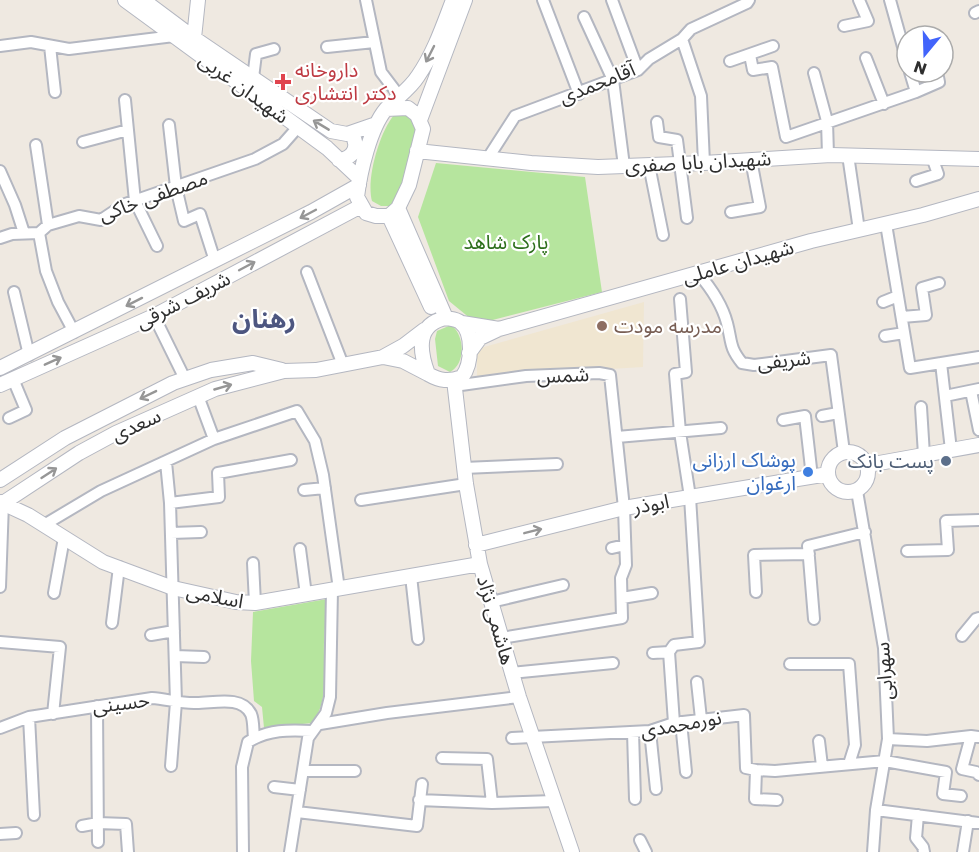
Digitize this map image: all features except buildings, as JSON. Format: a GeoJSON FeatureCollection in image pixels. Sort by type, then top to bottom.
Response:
{"type":"FeatureCollection","features":[{"type":"Feature","properties":{"kind":"street","name":"شهیدان غربی"},"geometry":{"type":"LineString","coordinates":[[125,0],[327,148],[359,182]]}},
{"type":"Feature","properties":{"kind":"street","name":"شهیدان غربی"},"geometry":{"type":"LineString","coordinates":[[143,0],[194,38],[331,130],[351,133]]}},
{"type":"Feature","properties":{"kind":"street"},"geometry":{"type":"LineString","coordinates":[[194,38],[198,0]]}},
{"type":"Feature","properties":{"kind":"street"},"geometry":{"type":"LineString","coordinates":[[366,0],[381,72],[400,97]]}},
{"type":"Feature","properties":{"kind":"street"},"geometry":{"type":"LineString","coordinates":[[387,109],[408,108],[420,120],[423,129],[409,185],[393,212],[376,216],[366,213],[357,197],[359,182],[376,124],[387,109],[419,76],[433,50],[453,0]]}},
{"type":"Feature","properties":{"kind":"street"},"geometry":{"type":"LineString","coordinates":[[420,120],[465,0]]}},
{"type":"Feature","properties":{"kind":"street"},"geometry":{"type":"LineString","coordinates":[[543,0],[579,93]]}},
{"type":"Feature","properties":{"kind":"street"},"geometry":{"type":"LineString","coordinates":[[612,0],[638,69]]}},
{"type":"Feature","properties":{"kind":"street","name":"آقامحمدی"},"geometry":{"type":"LineString","coordinates":[[488,159],[515,116],[638,69],[649,59],[682,39],[691,29],[749,0]]}},
{"type":"Feature","properties":{"kind":"street"},"geometry":{"type":"LineString","coordinates":[[844,26],[868,21],[859,0]]}},
{"type":"Feature","properties":{"kind":"street"},"geometry":{"type":"LineString","coordinates":[[890,0],[897,24]]}},
{"type":"Feature","properties":{"kind":"street"},"geometry":{"type":"LineString","coordinates":[[584,17],[613,80],[624,166]]}},
{"type":"Feature","properties":{"kind":"street"},"geometry":{"type":"LineString","coordinates":[[0,46],[31,42],[69,49],[174,36]]}},
{"type":"Feature","properties":{"kind":"street"},"geometry":{"type":"LineString","coordinates":[[682,39],[701,96],[704,163]]}},
{"type":"Feature","properties":{"kind":"street"},"geometry":{"type":"LineString","coordinates":[[327,47],[374,42]]}},
{"type":"Feature","properties":{"kind":"street"},"geometry":{"type":"LineString","coordinates":[[51,46],[55,92]]}},
{"type":"Feature","properties":{"kind":"street"},"geometry":{"type":"LineString","coordinates":[[730,61],[773,46]]}},
{"type":"Feature","properties":{"kind":"street"},"geometry":{"type":"LineString","coordinates":[[253,78],[256,54],[274,49]]}},
{"type":"Feature","properties":{"kind":"street"},"geometry":{"type":"LineString","coordinates":[[750,54],[753,70],[772,67],[786,137],[827,121],[884,104],[934,84]]}},
{"type":"Feature","properties":{"kind":"street"},"geometry":{"type":"LineString","coordinates":[[866,58],[884,104]]}},
{"type":"Feature","properties":{"kind":"street"},"geometry":{"type":"LineString","coordinates":[[814,73],[827,121],[828,155]]}},
{"type":"Feature","properties":{"kind":"street"},"geometry":{"type":"LineString","coordinates":[[419,76],[422,82],[428,84],[434,82]]}},
{"type":"Feature","properties":{"kind":"street"},"geometry":{"type":"LineString","coordinates":[[914,84],[916,92]]}},
{"type":"Feature","properties":{"kind":"street"},"geometry":{"type":"LineString","coordinates":[[125,100],[135,201],[157,246]]}},
{"type":"Feature","properties":{"kind":"street"},"geometry":{"type":"LineString","coordinates":[[657,122],[659,137],[677,140],[687,218]]}},
{"type":"Feature","properties":{"kind":"street"},"geometry":{"type":"LineString","coordinates":[[339,160],[346,159],[353,154],[356,147],[351,133],[376,124]]}},
{"type":"Feature","properties":{"kind":"street"},"geometry":{"type":"LineString","coordinates":[[169,125],[176,188],[184,221],[200,214],[215,261]]}},
{"type":"Feature","properties":{"kind":"street","name":"مصطفی خاکی"},"geometry":{"type":"LineString","coordinates":[[39,233],[48,225],[79,216],[101,220],[111,214],[114,209],[255,159],[283,144],[298,127]]}},
{"type":"Feature","properties":{"kind":"street"},"geometry":{"type":"LineString","coordinates":[[83,142],[128,130]]}},
{"type":"Feature","properties":{"kind":"street"},"geometry":{"type":"LineString","coordinates":[[36,145],[48,225]]}},
{"type":"Feature","properties":{"kind":"street","name":"شهیدان بابا صفری"},"geometry":{"type":"LineString","coordinates":[[417,151],[531,164],[598,167],[828,155],[979,159]]}},
{"type":"Feature","properties":{"kind":"street"},"geometry":{"type":"LineString","coordinates":[[848,155],[859,230]]}},
{"type":"Feature","properties":{"kind":"street"},"geometry":{"type":"LineString","coordinates":[[916,182],[938,174],[932,157]]}},
{"type":"Feature","properties":{"kind":"street"},"geometry":{"type":"LineString","coordinates":[[731,212],[760,207],[752,160]]}},
{"type":"Feature","properties":{"kind":"street"},"geometry":{"type":"LineString","coordinates":[[649,165],[663,236]]}},
{"type":"Feature","properties":{"kind":"street"},"geometry":{"type":"LineString","coordinates":[[0,171],[24,233]]}},
{"type":"Feature","properties":{"kind":"street","name":"شریف شرقی"},"geometry":{"type":"LineString","coordinates":[[0,368],[311,212],[359,182]]}},
{"type":"Feature","properties":{"kind":"street","name":"شهیدان عاملی"},"geometry":{"type":"LineString","coordinates":[[469,354],[480,338],[499,329],[811,241],[979,200]]}},
{"type":"Feature","properties":{"kind":"street","name":"شریف شرقی"},"geometry":{"type":"LineString","coordinates":[[6,382],[154,316],[361,206]]}},
{"type":"Feature","properties":{"kind":"street"},"geometry":{"type":"LineString","coordinates":[[393,212],[441,319]]}},
{"type":"Feature","properties":{"kind":"street"},"geometry":{"type":"LineString","coordinates":[[886,224],[910,368],[979,357]]}},
{"type":"Feature","properties":{"kind":"street"},"geometry":{"type":"LineString","coordinates":[[0,238],[12,234],[39,233],[46,271],[58,302],[74,332]]}},
{"type":"Feature","properties":{"kind":"street"},"geometry":{"type":"LineString","coordinates":[[307,272],[343,365]]}},
{"type":"Feature","properties":{"kind":"street","name":"شریفی"},"geometry":{"type":"LineString","coordinates":[[698,273],[714,291],[727,322],[732,351],[742,363],[754,365],[831,355],[844,452]]}},
{"type":"Feature","properties":{"kind":"street"},"geometry":{"type":"LineString","coordinates":[[902,317],[927,315],[922,288],[939,284]]}},
{"type":"Feature","properties":{"kind":"street"},"geometry":{"type":"LineString","coordinates":[[14,292],[28,355]]}},
{"type":"Feature","properties":{"kind":"street"},"geometry":{"type":"LineString","coordinates":[[884,302],[898,296]]}},
{"type":"Feature","properties":{"kind":"street"},"geometry":{"type":"LineString","coordinates":[[680,299],[686,372],[675,374],[680,432],[690,497],[699,642],[674,645],[669,652],[677,723],[686,772]]}},
{"type":"Feature","properties":{"kind":"street"},"geometry":{"type":"LineString","coordinates":[[154,316],[184,379],[198,396],[214,439]]}},
{"type":"Feature","properties":{"kind":"street"},"geometry":{"type":"LineString","coordinates":[[441,319],[455,319],[462,323],[469,340],[467,371],[454,383],[435,378],[403,361],[383,357],[403,346],[429,324],[441,319]]}},
{"type":"Feature","properties":{"kind":"street","name":"شهیدان عاملی"},"geometry":{"type":"LineString","coordinates":[[462,323],[499,329]]}},
{"type":"Feature","properties":{"kind":"street"},"geometry":{"type":"LineString","coordinates":[[424,330],[422,348],[424,365],[428,374]]}},
{"type":"Feature","properties":{"kind":"street"},"geometry":{"type":"LineString","coordinates":[[885,336],[904,333]]}},
{"type":"Feature","properties":{"kind":"street","name":"سعدی"},"geometry":{"type":"LineString","coordinates":[[1,504],[79,453],[116,433],[215,389],[284,371],[316,370],[383,357]]}},
{"type":"Feature","properties":{"kind":"street","name":"سعدی"},"geometry":{"type":"LineString","coordinates":[[0,479],[65,438],[126,405],[184,379],[211,370],[253,363],[284,371]]}},
{"type":"Feature","properties":{"kind":"street"},"geometry":{"type":"LineString","coordinates":[[941,363],[951,450]]}},
{"type":"Feature","properties":{"kind":"street","name":"شمس"},"geometry":{"type":"LineString","coordinates":[[454,383],[526,376],[598,373],[610,375],[624,508],[626,565],[621,578],[622,618],[501,638]]}},
{"type":"Feature","properties":{"kind":"street"},"geometry":{"type":"LineString","coordinates":[[6,382],[26,410],[9,418]]}},
{"type":"Feature","properties":{"kind":"street","name":"هاشمی نژاد"},"geometry":{"type":"LineString","coordinates":[[454,383],[466,484],[480,564],[511,673],[572,852]]}},
{"type":"Feature","properties":{"kind":"street"},"geometry":{"type":"LineString","coordinates":[[945,396],[975,390],[979,430]]}},
{"type":"Feature","properties":{"kind":"street"},"geometry":{"type":"LineString","coordinates":[[921,407],[924,455]]}},
{"type":"Feature","properties":{"kind":"street"},"geometry":{"type":"LineString","coordinates":[[44,525],[101,491],[214,439],[297,411],[315,441],[324,488],[335,590],[330,697],[326,713],[308,738],[290,852]]}},
{"type":"Feature","properties":{"kind":"street"},"geometry":{"type":"LineString","coordinates":[[822,416],[838,413]]}},
{"type":"Feature","properties":{"kind":"street"},"geometry":{"type":"LineString","coordinates":[[783,420],[805,416],[812,477]]}},
{"type":"Feature","properties":{"kind":"street"},"geometry":{"type":"LineString","coordinates":[[617,437],[721,428]]}},
{"type":"Feature","properties":{"kind":"street"},"geometry":{"type":"LineString","coordinates":[[868,465],[979,445]]}},
{"type":"Feature","properties":{"kind":"street"},"geometry":{"type":"LineString","coordinates":[[844,452],[858,454],[868,465],[867,480],[857,491],[850,493],[835,488],[828,474],[832,460],[844,452]]}},
{"type":"Feature","properties":{"kind":"street"},"geometry":{"type":"LineString","coordinates":[[170,503],[219,497],[219,473],[291,460]]}},
{"type":"Feature","properties":{"kind":"street"},"geometry":{"type":"LineString","coordinates":[[166,462],[170,503],[176,702],[171,766]]}},
{"type":"Feature","properties":{"kind":"street"},"geometry":{"type":"LineString","coordinates":[[464,468],[557,464]]}},
{"type":"Feature","properties":{"kind":"street","name":"ابوذر"},"geometry":{"type":"LineString","coordinates":[[476,546],[624,508],[828,474]]}},
{"type":"Feature","properties":{"kind":"street"},"geometry":{"type":"LineString","coordinates":[[361,500],[466,484]]}},
{"type":"Feature","properties":{"kind":"street"},"geometry":{"type":"LineString","coordinates":[[304,490],[324,488]]}},
{"type":"Feature","properties":{"kind":"street","name":"سهرابی"},"geometry":{"type":"LineString","coordinates":[[857,491],[884,648],[888,739],[876,810],[873,852]]}},
{"type":"Feature","properties":{"kind":"street"},"geometry":{"type":"LineString","coordinates":[[0,587],[1,504]]}},
{"type":"Feature","properties":{"kind":"street","name":"اسلامی"},"geometry":{"type":"LineString","coordinates":[[1,504],[28,514],[103,562],[173,588],[236,602],[255,603],[480,564]]}},
{"type":"Feature","properties":{"kind":"street"},"geometry":{"type":"LineString","coordinates":[[907,551],[948,550],[946,521],[979,520]]}},
{"type":"Feature","properties":{"kind":"street"},"geometry":{"type":"LineString","coordinates":[[171,533],[201,532]]}},
{"type":"Feature","properties":{"kind":"street"},"geometry":{"type":"LineString","coordinates":[[814,619],[808,546],[865,532]]}},
{"type":"Feature","properties":{"kind":"street"},"geometry":{"type":"LineString","coordinates":[[54,593],[64,537]]}},
{"type":"Feature","properties":{"kind":"street"},"geometry":{"type":"LineString","coordinates":[[612,548],[625,545]]}},
{"type":"Feature","properties":{"kind":"street"},"geometry":{"type":"LineString","coordinates":[[300,549],[306,595]]}},
{"type":"Feature","properties":{"kind":"street"},"geometry":{"type":"LineString","coordinates":[[756,592],[754,555],[809,554]]}},
{"type":"Feature","properties":{"kind":"street"},"geometry":{"type":"LineString","coordinates":[[253,563],[255,603]]}},
{"type":"Feature","properties":{"kind":"street"},"geometry":{"type":"LineString","coordinates":[[112,623],[118,567]]}},
{"type":"Feature","properties":{"kind":"street"},"geometry":{"type":"LineString","coordinates":[[411,576],[418,639]]}},
{"type":"Feature","properties":{"kind":"street"},"geometry":{"type":"LineString","coordinates":[[491,602],[563,585]]}},
{"type":"Feature","properties":{"kind":"street"},"geometry":{"type":"LineString","coordinates":[[622,598],[652,592]]}},
{"type":"Feature","properties":{"kind":"street"},"geometry":{"type":"LineString","coordinates":[[962,636],[979,618]]}},
{"type":"Feature","properties":{"kind":"street"},"geometry":{"type":"LineString","coordinates":[[150,635],[174,632]]}},
{"type":"Feature","properties":{"kind":"street"},"geometry":{"type":"LineString","coordinates":[[0,642],[60,647],[53,714]]}},
{"type":"Feature","properties":{"kind":"street"},"geometry":{"type":"LineString","coordinates":[[653,653],[669,652]]}},
{"type":"Feature","properties":{"kind":"street"},"geometry":{"type":"LineString","coordinates":[[175,656],[204,657]]}},
{"type":"Feature","properties":{"kind":"street"},"geometry":{"type":"LineString","coordinates":[[511,673],[613,663]]}},
{"type":"Feature","properties":{"kind":"street"},"geometry":{"type":"LineString","coordinates":[[790,664],[849,664],[855,745],[849,764]]}},
{"type":"Feature","properties":{"kind":"street"},"geometry":{"type":"LineString","coordinates":[[697,682],[701,719]]}},
{"type":"Feature","properties":{"kind":"street"},"geometry":{"type":"LineString","coordinates":[[243,852],[242,767],[248,742],[262,733],[316,727],[387,713],[519,697]]}},
{"type":"Feature","properties":{"kind":"street","name":"حسینی"},"geometry":{"type":"LineString","coordinates":[[0,728],[29,717],[152,698],[176,702],[224,701],[239,704],[252,716],[254,738]]}},
{"type":"Feature","properties":{"kind":"street"},"geometry":{"type":"LineString","coordinates":[[97,706],[98,842]]}},
{"type":"Feature","properties":{"kind":"street","name":"نورمحمدی"},"geometry":{"type":"LineString","coordinates":[[512,738],[650,731],[677,723],[744,715],[746,768],[756,770]]}},
{"type":"Feature","properties":{"kind":"street"},"geometry":{"type":"LineString","coordinates":[[29,717],[34,815]]}},
{"type":"Feature","properties":{"kind":"street"},"geometry":{"type":"LineString","coordinates":[[650,731],[656,789]]}},
{"type":"Feature","properties":{"kind":"street"},"geometry":{"type":"LineString","coordinates":[[633,732],[635,799]]}},
{"type":"Feature","properties":{"kind":"street"},"geometry":{"type":"LineString","coordinates":[[888,739],[927,741],[975,736],[962,769],[979,775]]}},
{"type":"Feature","properties":{"kind":"street"},"geometry":{"type":"LineString","coordinates":[[819,741],[822,766]]}},
{"type":"Feature","properties":{"kind":"street"},"geometry":{"type":"LineString","coordinates":[[442,759],[487,759],[492,803]]}},
{"type":"Feature","properties":{"kind":"street"},"geometry":{"type":"LineString","coordinates":[[777,800],[755,799],[756,770],[885,761],[946,772],[944,794],[961,796]]}},
{"type":"Feature","properties":{"kind":"street"},"geometry":{"type":"LineString","coordinates":[[303,771],[356,771]]}},
{"type":"Feature","properties":{"kind":"street"},"geometry":{"type":"LineString","coordinates":[[297,812],[417,826],[422,784]]}},
{"type":"Feature","properties":{"kind":"street"},"geometry":{"type":"LineString","coordinates":[[274,787],[300,790]]}},
{"type":"Feature","properties":{"kind":"street"},"geometry":{"type":"LineString","coordinates":[[419,800],[492,803],[554,801]]}},
{"type":"Feature","properties":{"kind":"street"},"geometry":{"type":"LineString","coordinates":[[876,810],[973,822],[963,852]]}},
{"type":"Feature","properties":{"kind":"street"},"geometry":{"type":"LineString","coordinates":[[918,815],[916,838],[924,852]]}},
{"type":"Feature","properties":{"kind":"street"},"geometry":{"type":"LineString","coordinates":[[82,826],[98,823],[126,824],[128,852]]}},
{"type":"Feature","properties":{"kind":"street"},"geometry":{"type":"LineString","coordinates":[[0,834],[16,833]]}},
{"type":"Feature","properties":{"kind":"street"},"geometry":{"type":"LineString","coordinates":[[640,840],[646,852]]}},
{"type":"Feature","properties":{"kind":"shaded area","name":"مدرسه مودت"},"geometry":{"type":"Polygon","coordinates":[[[644,302],[643,367],[477,377],[477,349],[644,302]]]}},
{"type":"Feature","properties":{"kind":"green space"},"geometry":{"type":"Polygon","coordinates":[[[407,114],[414,118],[417,127],[408,169],[396,198],[390,206],[381,206],[372,201],[371,181],[375,157],[383,133],[394,115],[407,114]]]}},
{"type":"Feature","properties":{"kind":"green space","name":"پارک شاهد"},"geometry":{"type":"Polygon","coordinates":[[[436,163],[585,177],[602,292],[477,324],[449,301],[418,217],[436,163]]]}},
{"type":"Feature","properties":{"kind":"green space"},"geometry":{"type":"Polygon","coordinates":[[[451,325],[459,335],[462,349],[459,363],[450,372],[438,366],[435,339],[437,331],[451,325]]]}},
{"type":"Feature","properties":{"kind":"green space"},"geometry":{"type":"Polygon","coordinates":[[[327,599],[324,684],[318,714],[312,723],[264,728],[262,707],[254,701],[251,661],[253,612],[327,599]]]}},
{"type":"Feature","properties":{"kind":"place","name":"داروخانه دکتر انتشاری"},"geometry":{"type":"Point","coordinates":[283,82]}},
{"type":"Feature","properties":{"kind":"place","name":"مدرسه مودت"},"geometry":{"type":"Point","coordinates":[602,326]}},
{"type":"Feature","properties":{"kind":"place","name":"پست بانک"},"geometry":{"type":"Point","coordinates":[946,461]}},
{"type":"Feature","properties":{"kind":"place","name":"پوشاک ارزانی ارغوان"},"geometry":{"type":"Point","coordinates":[808,472]}},
{"type":"Feature","properties":{"kind":"district","name":"رهنان"},"geometry":{"type":"Point","coordinates":[264,319]}}]}
